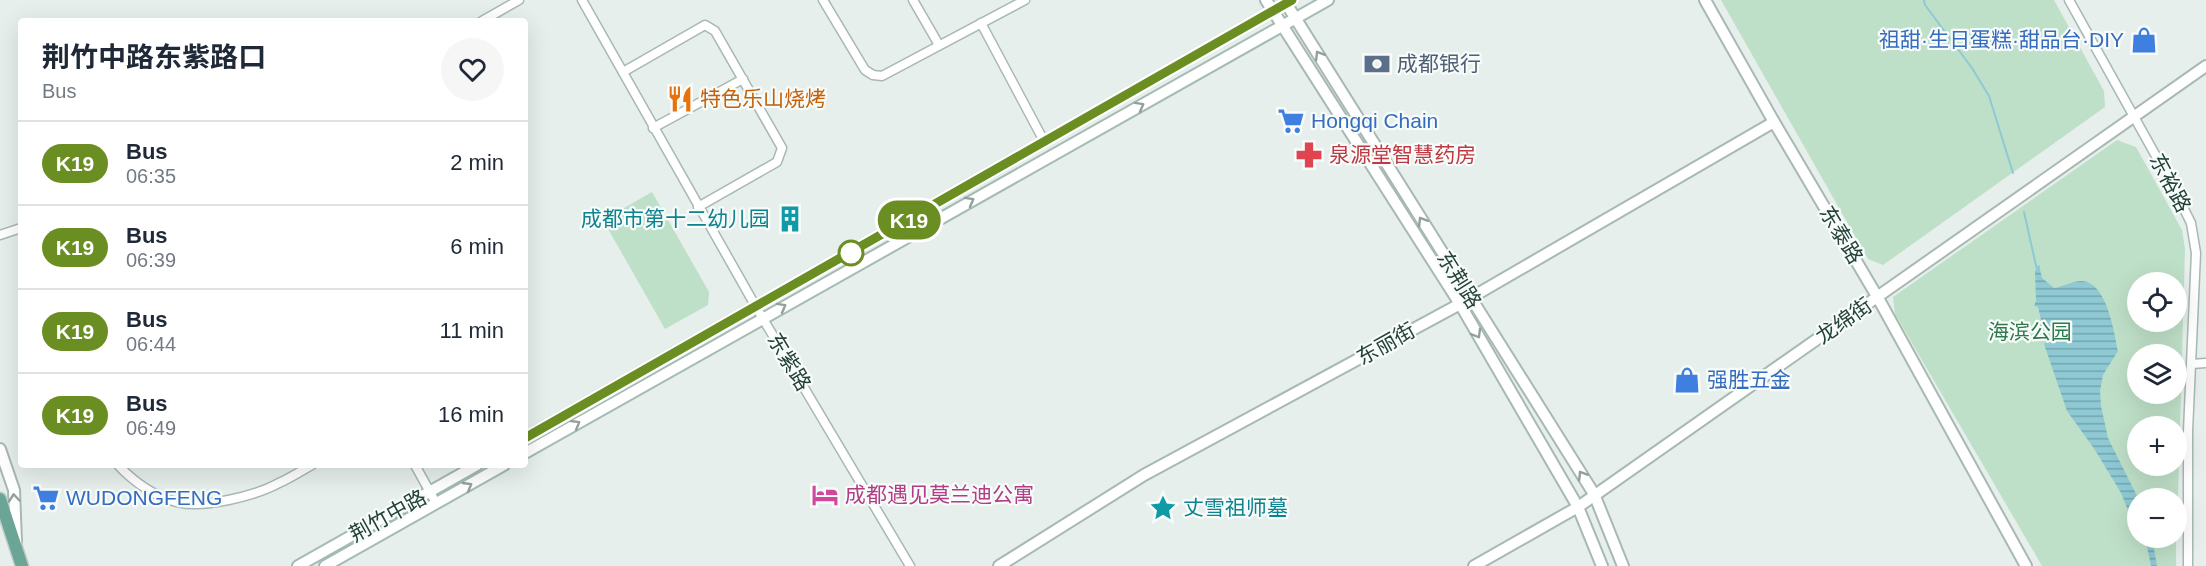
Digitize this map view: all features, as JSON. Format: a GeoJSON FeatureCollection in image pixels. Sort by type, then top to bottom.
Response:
{"type":"FeatureCollection","features":[{"type":"Feature","properties":{"kind":"main road"},"geometry":{"type":"LineString","coordinates":[[0,499],[22,566]]}},
{"type":"Feature","properties":{"kind":"street"},"geometry":{"type":"LineString","coordinates":[[487,18],[519,0]]}},
{"type":"Feature","properties":{"kind":"street","name":"东紫路"},"geometry":{"type":"LineString","coordinates":[[582,0],[698,207],[910,566]]}},
{"type":"Feature","properties":{"kind":"street"},"geometry":{"type":"LineString","coordinates":[[823,0],[866,70],[873,75],[882,76],[1021,1]]}},
{"type":"Feature","properties":{"kind":"street"},"geometry":{"type":"LineString","coordinates":[[914,0],[939,45]]}},
{"type":"Feature","properties":{"kind":"street","name":"东荆路"},"geometry":{"type":"LineString","coordinates":[[1266,0],[1594,494],[1623,566]]}},
{"type":"Feature","properties":{"kind":"street"},"geometry":{"type":"LineString","coordinates":[[528,451],[1328,0]]}},
{"type":"Feature","properties":{"kind":"street","name":"东泰路"},"geometry":{"type":"LineString","coordinates":[[1705,0],[1878,298],[2026,566]]}},
{"type":"Feature","properties":{"kind":"street","name":"东裕路"},"geometry":{"type":"LineString","coordinates":[[2068,0],[2191,223],[2196,253],[2188,431],[2188,566]]}},
{"type":"Feature","properties":{"kind":"street"},"geometry":{"type":"LineString","coordinates":[[528,436],[1045,142],[1287,1]]}},
{"type":"Feature","properties":{"kind":"street","name":"东荆路"},"geometry":{"type":"LineString","coordinates":[[1287,1],[1465,301],[1578,507],[1602,566]]}},
{"type":"Feature","properties":{"kind":"street"},"geometry":{"type":"LineString","coordinates":[[981,23],[1045,142]]}},
{"type":"Feature","properties":{"kind":"street"},"geometry":{"type":"LineString","coordinates":[[623,72],[705,25],[715,31],[782,148],[777,162],[698,207]]}},
{"type":"Feature","properties":{"kind":"street","name":"龙绵街"},"geometry":{"type":"LineString","coordinates":[[1474,566],[1578,507],[2206,66]]}},
{"type":"Feature","properties":{"kind":"street"},"geometry":{"type":"LineString","coordinates":[[653,128],[743,79]]}},
{"type":"Feature","properties":{"kind":"street","name":"东丽街"},"geometry":{"type":"LineString","coordinates":[[999,566],[1144,475],[1465,301],[1774,122]]}},
{"type":"Feature","properties":{"kind":"street"},"geometry":{"type":"LineString","coordinates":[[0,235],[18,229]]}},
{"type":"Feature","properties":{"kind":"street"},"geometry":{"type":"LineString","coordinates":[[2191,364],[2206,363]]}},
{"type":"Feature","properties":{"kind":"street"},"geometry":{"type":"LineString","coordinates":[[0,449],[14,490],[17,549]]}},
{"type":"Feature","properties":{"kind":"street"},"geometry":{"type":"LineString","coordinates":[[121,468],[143,487],[176,502],[207,503],[241,496],[277,484],[306,468]]}},
{"type":"Feature","properties":{"kind":"street"},"geometry":{"type":"LineString","coordinates":[[417,468],[436,503]]}},
{"type":"Feature","properties":{"kind":"street","name":"荆竹中路"},"geometry":{"type":"LineString","coordinates":[[298,566],[472,468]]}},
{"type":"Feature","properties":{"kind":"street","name":"荆竹中路"},"geometry":{"type":"LineString","coordinates":[[325,566],[499,468]]}},
{"type":"Feature","properties":{"kind":"green space"},"geometry":{"type":"Polygon","coordinates":[[[1721,0],[2054,0],[2104,91],[2105,107],[1883,265],[1868,259],[1721,0]]]}},
{"type":"Feature","properties":{"kind":"green space","name":"海滨公园"},"geometry":{"type":"Polygon","coordinates":[[[2117,140],[2136,147],[2182,230],[2185,249],[2184,272],[2127,272],[2127,332],[2183,332],[2182,344],[2127,344],[2127,404],[2181,404],[2180,416],[2127,416],[2127,476],[2179,476],[2178,488],[2127,488],[2127,548],[2176,548],[2176,566],[2042,566],[1895,314],[1893,297],[2117,140]]]}},
{"type":"Feature","properties":{"kind":"green space"},"geometry":{"type":"Polygon","coordinates":[[[652,192],[709,292],[708,305],[665,329],[603,220],[652,192]]]}},
{"type":"Feature","properties":{"kind":"water"},"geometry":{"type":"Polygon","coordinates":[[[2039,265],[2042,278],[2054,288],[2078,281],[2090,283],[2097,289],[2108,309],[2118,351],[2103,375],[2100,391],[2101,406],[2108,438],[2133,488],[2127,488],[2127,508],[2121,493],[2095,450],[2067,411],[2044,344],[2050,338],[2051,333],[2040,335],[2035,326],[2042,324],[2038,307],[2034,306],[2036,301],[2035,271],[2039,265]]]}},
{"type":"Feature","properties":{"kind":"water"},"geometry":{"type":"Polygon","coordinates":[[[2147,548],[2154,548],[2157,566],[2151,566],[2147,548]]]}},
{"type":"Feature","properties":{"kind":"waterway"},"geometry":{"type":"LineString","coordinates":[[1924,0],[1925,5],[1972,68],[1989,96],[2013,173]]}},
{"type":"Feature","properties":{"kind":"waterway"},"geometry":{"type":"LineString","coordinates":[[2024,212],[2037,270]]}},
{"type":"Feature","properties":{"kind":"bus line","name":"K19"},"geometry":{"type":"LineString","coordinates":[[528,436],[1292,0]]}},
{"type":"Feature","properties":{"kind":"place","name":"祖甜·生日蛋糕·甜品台·DIY"},"geometry":{"type":"Point","coordinates":[2144,40]}},
{"type":"Feature","properties":{"kind":"place","name":"成都银行"},"geometry":{"type":"Point","coordinates":[1377,64]}},
{"type":"Feature","properties":{"kind":"place","name":"特色乐山烧烤"},"geometry":{"type":"Point","coordinates":[680,99]}},
{"type":"Feature","properties":{"kind":"place","name":"Hongqi Chain"},"geometry":{"type":"Point","coordinates":[1291,121]}},
{"type":"Feature","properties":{"kind":"place","name":"泉源堂智慧药房"},"geometry":{"type":"Point","coordinates":[1309,155]}},
{"type":"Feature","properties":{"kind":"place","name":"成都市第十二幼儿园"},"geometry":{"type":"Point","coordinates":[790,219]}},
{"type":"Feature","properties":{"kind":"place","name":"强胜五金"},"geometry":{"type":"Point","coordinates":[1687,380]}},
{"type":"Feature","properties":{"kind":"place","name":"成都遇见莫兰迪公寓"},"geometry":{"type":"Point","coordinates":[825,495]}},
{"type":"Feature","properties":{"kind":"place","name":"WUDONGFENG"},"geometry":{"type":"Point","coordinates":[46,498]}},
{"type":"Feature","properties":{"kind":"place","name":"丈雪祖师墓"},"geometry":{"type":"Point","coordinates":[1163,508]}}]}
